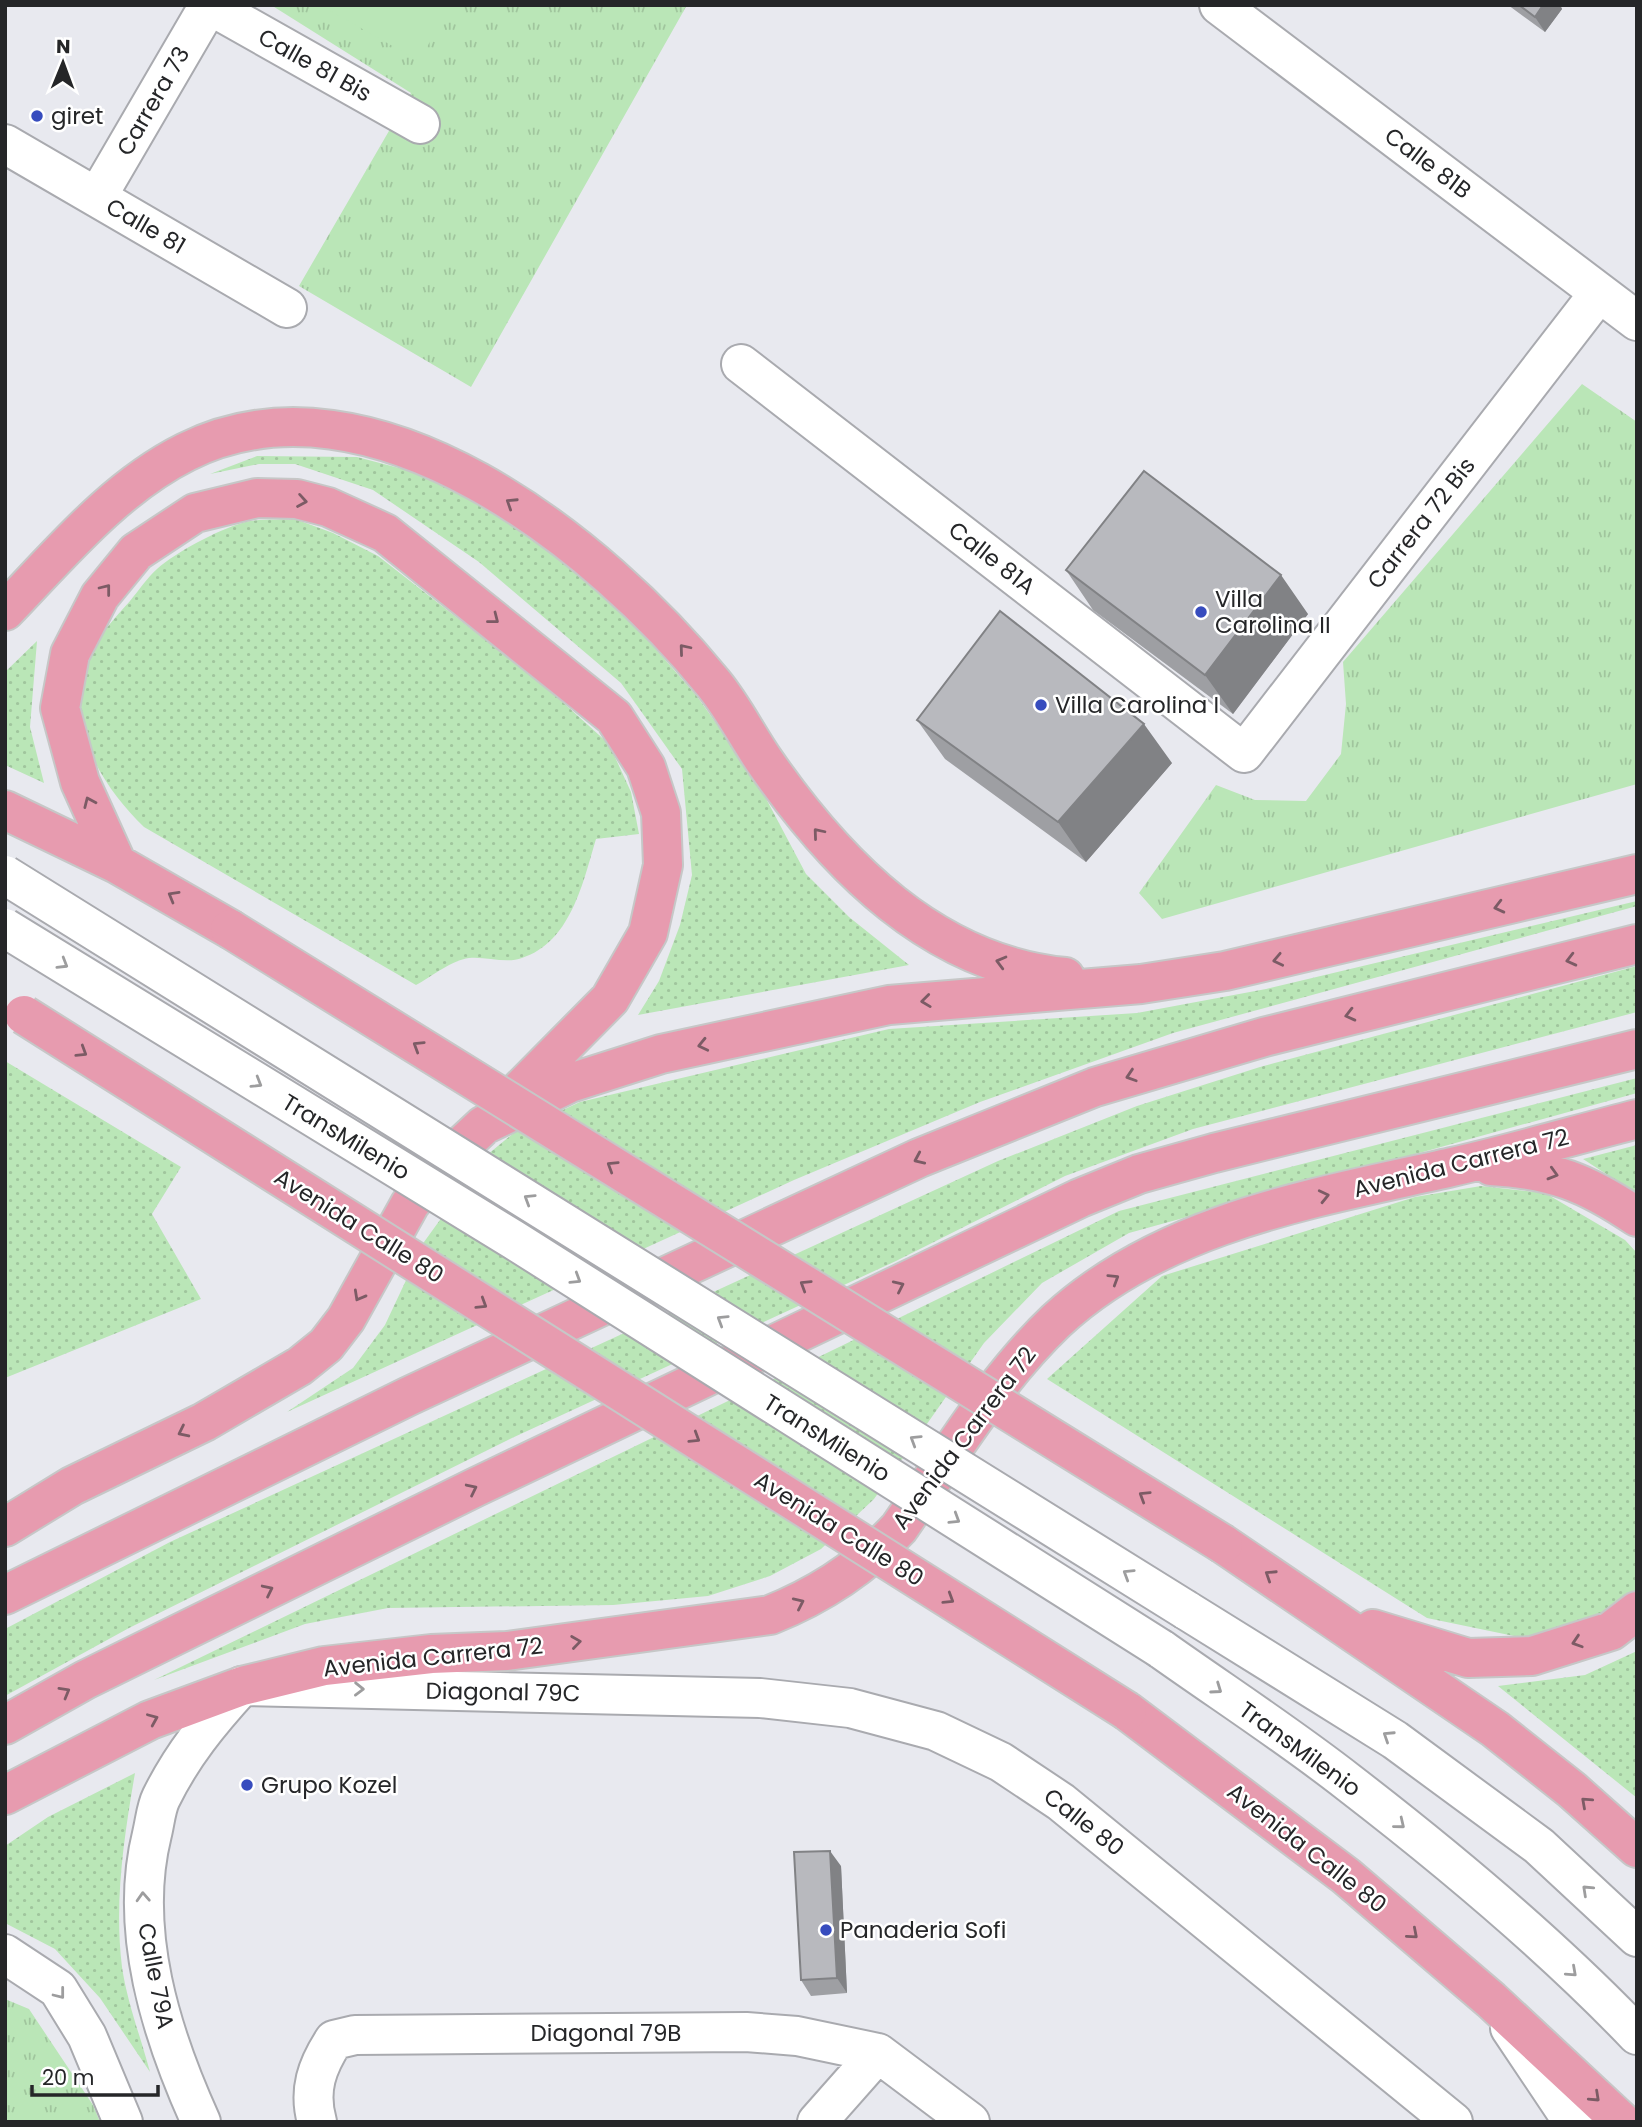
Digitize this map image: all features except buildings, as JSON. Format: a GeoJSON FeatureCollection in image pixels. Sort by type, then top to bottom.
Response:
{"type":"FeatureCollection","features":[{"type":"Feature","properties":{"kind":"highway"},"geometry":{"type":"LineString","coordinates":[[5,611],[85,527],[130,489],[184,453],[214,440],[279,427],[383,440],[446,463],[506,500],[578,547],[636,597],[716,687],[765,762],[822,838],[847,866],[945,942],[980,957],[1051,975],[1141,984]]}},
{"type":"Feature","properties":{"kind":"highway"},"geometry":{"type":"LineString","coordinates":[[5,1527],[72,1486],[204,1422],[271,1385],[326,1345],[346,1319],[410,1204],[441,1165],[610,999],[648,933],[663,865],[661,813],[646,767],[614,717],[385,533],[328,507],[297,499],[257,498],[195,513],[136,552],[107,587],[71,654],[60,708],[80,782],[117,864]]}},
{"type":"Feature","properties":{"kind":"highway"},"geometry":{"type":"LineString","coordinates":[[5,810],[117,864],[230,929],[1223,1545],[1495,1729],[1572,1790],[1637,1847]]}},
{"type":"Feature","properties":{"kind":"highway"},"geometry":{"type":"LineString","coordinates":[[484,1125],[570,1083],[661,1054],[828,1017],[942,999],[1141,984],[1297,956],[1637,874]]}},
{"type":"Feature","properties":{"kind":"highway"},"geometry":{"type":"LineString","coordinates":[[5,1595],[409,1396],[919,1158],[1070,1097],[1264,1037],[1637,944]]}},
{"type":"Feature","properties":{"kind":"highway","name":"Avenida Calle 80"},"geometry":{"type":"LineString","coordinates":[[15,1010],[1127,1711],[1346,1875],[1491,2000],[1622,2122]]}},
{"type":"Feature","properties":{"kind":"highway"},"geometry":{"type":"LineString","coordinates":[[5,1725],[85,1680],[464,1493],[1080,1198],[1139,1174],[1214,1153],[1637,1049]]}},
{"type":"Feature","properties":{"kind":"highway","name":"Avenida Carrera 72"},"geometry":{"type":"LineString","coordinates":[[5,1794],[150,1720],[242,1686],[324,1667],[379,1659],[507,1651],[770,1615],[800,1603],[839,1582],[877,1552],[899,1528],[1030,1346],[1059,1319],[1117,1276],[1210,1230],[1283,1205],[1461,1165],[1637,1119]]}},
{"type":"Feature","properties":{"kind":"highway"},"geometry":{"type":"LineString","coordinates":[[1461,1165],[1532,1168],[1569,1178],[1601,1193],[1637,1217]]}},
{"type":"Feature","properties":{"kind":"highway"},"geometry":{"type":"LineString","coordinates":[[1316,1606],[1396,1638],[1468,1658],[1532,1656],[1611,1631],[1637,1611]]}},
{"type":"Feature","properties":{"kind":"street","name":"Calle 81 Bis"},"geometry":{"type":"LineString","coordinates":[[209,5],[420,124]]}},
{"type":"Feature","properties":{"kind":"street","name":"Carrera 73"},"geometry":{"type":"LineString","coordinates":[[97,197],[209,5]]}},
{"type":"Feature","properties":{"kind":"street","name":"Calle 81B"},"geometry":{"type":"LineString","coordinates":[[1219,5],[1637,321]]}},
{"type":"Feature","properties":{"kind":"street","name":"Calle 81"},"geometry":{"type":"LineString","coordinates":[[5,144],[287,308]]}},
{"type":"Feature","properties":{"kind":"street","name":"Carrera 72 Bis"},"geometry":{"type":"LineString","coordinates":[[1244,753],[1338,603],[1599,293]]}},
{"type":"Feature","properties":{"kind":"street","name":"Calle 81A"},"geometry":{"type":"LineString","coordinates":[[741,363],[1244,753]]}},
{"type":"Feature","properties":{"kind":"street","name":"TransMilenio"},"geometry":{"type":"LineString","coordinates":[[5,874],[1395,1740],[1539,1846],[1637,1937]]}},
{"type":"Feature","properties":{"kind":"street","name":"TransMilenio"},"geometry":{"type":"LineString","coordinates":[[5,928],[514,1240],[1161,1649],[1357,1789],[1477,1888],[1605,2002],[1637,2035]]}},
{"type":"Feature","properties":{"kind":"street"},"geometry":{"type":"LineString","coordinates":[[507,1651],[639,1695]]}},
{"type":"Feature","properties":{"kind":"street","name":"Diagonal 79C"},"geometry":{"type":"LineString","coordinates":[[242,1686],[639,1695]]}},
{"type":"Feature","properties":{"kind":"street","name":"Calle 79A"},"geometry":{"type":"LineString","coordinates":[[201,2122],[186,2089],[154,1988],[145,1940],[142,1884],[160,1800],[183,1756],[242,1686]]}},
{"type":"Feature","properties":{"kind":"street","name":"Calle 80"},"geometry":{"type":"LineString","coordinates":[[639,1695],[760,1698],[850,1708],[936,1731],[1001,1762],[1062,1802],[1454,2122]]}},
{"type":"Feature","properties":{"kind":"street"},"geometry":{"type":"LineString","coordinates":[[5,1954],[58,1989],[87,2036],[123,2122]]}},
{"type":"Feature","properties":{"kind":"street"},"geometry":{"type":"LineString","coordinates":[[1491,2000],[1573,2122]]}},
{"type":"Feature","properties":{"kind":"street","name":"Diagonal 79B"},"geometry":{"type":"LineString","coordinates":[[317,2122],[314,2088],[317,2066],[334,2040],[355,2035],[746,2032],[797,2036],[878,2053]]}},
{"type":"Feature","properties":{"kind":"street"},"geometry":{"type":"LineString","coordinates":[[817,2122],[878,2053],[970,2122]]}},
{"type":"Feature","properties":{"kind":"green space"},"geometry":{"type":"Polygon","coordinates":[[[271,5],[687,5],[471,387],[299,286],[411,93],[271,5]]]}},
{"type":"Feature","properties":{"kind":"green space"},"geometry":{"type":"Polygon","coordinates":[[[320,5],[451,5],[419,61],[320,5]]]}},
{"type":"Feature","properties":{"kind":"green space"},"geometry":{"type":"Polygon","coordinates":[[[1582,384],[1637,422],[1637,784],[1162,919],[1139,893],[1216,785],[1255,800],[1306,801],[1341,754],[1346,704],[1343,662],[1582,384]]]}},
{"type":"Feature","properties":{"kind":"green space"},"geometry":{"type":"Polygon","coordinates":[[[257,456],[357,457],[441,479],[524,529],[611,598],[696,695],[754,776],[806,874],[849,917],[909,965],[638,1015],[659,981],[680,925],[692,875],[682,769],[621,683],[479,562],[373,490],[295,464],[259,464],[210,474],[257,456]]]}},
{"type":"Feature","properties":{"kind":"green space"},"geometry":{"type":"Polygon","coordinates":[[[295,519],[333,533],[378,556],[547,688],[609,744],[631,792],[639,834],[596,839],[580,891],[564,925],[539,950],[516,960],[462,959],[416,985],[144,827],[101,773],[90,752],[79,708],[80,684],[86,661],[105,630],[153,573],[186,549],[248,521],[295,519]]]}},
{"type":"Feature","properties":{"kind":"green space"},"geometry":{"type":"Polygon","coordinates":[[[37,641],[30,727],[44,783],[5,765],[5,672],[37,641]]]}},
{"type":"Feature","properties":{"kind":"green space"},"geometry":{"type":"Polygon","coordinates":[[[1637,901],[1637,906],[1173,1033],[980,1102],[794,1180],[287,1412],[353,1368],[385,1325],[424,1242],[487,1155],[515,1132],[580,1102],[889,1029],[1137,1013],[1266,989],[1637,901]]]}},
{"type":"Feature","properties":{"kind":"green space"},"geometry":{"type":"Polygon","coordinates":[[[1637,966],[1637,1012],[1193,1129],[1065,1176],[896,1261],[512,1438],[129,1628],[5,1696],[5,1629],[170,1542],[998,1161],[1137,1106],[1260,1067],[1637,966]]]}},
{"type":"Feature","properties":{"kind":"green space"},"geometry":{"type":"Polygon","coordinates":[[[5,1061],[181,1167],[152,1214],[201,1299],[5,1378],[5,1061]]]}},
{"type":"Feature","properties":{"kind":"green space"},"geometry":{"type":"Polygon","coordinates":[[[1637,1078],[1637,1093],[1129,1233],[1042,1283],[984,1343],[874,1499],[821,1549],[770,1576],[708,1596],[613,1605],[388,1608],[305,1624],[154,1680],[1119,1211],[1637,1078]]]}},
{"type":"Feature","properties":{"kind":"green space"},"geometry":{"type":"Polygon","coordinates":[[[1637,1145],[1637,1194],[1583,1159],[1637,1145]]]}},
{"type":"Feature","properties":{"kind":"green space"},"geometry":{"type":"Polygon","coordinates":[[[1481,1186],[1545,1193],[1625,1240],[1637,1253],[1637,1594],[1601,1616],[1528,1639],[1427,1618],[1047,1379],[1162,1276],[1415,1197],[1481,1186]]]}},
{"type":"Feature","properties":{"kind":"green space"},"geometry":{"type":"Polygon","coordinates":[[[1637,1651],[1637,1798],[1498,1686],[1585,1675],[1637,1651]]]}},
{"type":"Feature","properties":{"kind":"green space"},"geometry":{"type":"Polygon","coordinates":[[[135,1773],[121,1870],[120,1943],[127,1993],[150,2072],[100,1998],[55,1949],[5,1923],[5,1846],[48,1817],[135,1773]]]}},
{"type":"Feature","properties":{"kind":"green space"},"geometry":{"type":"Polygon","coordinates":[[[5,1999],[29,2009],[93,2105],[100,2122],[5,2122],[5,1999]]]}},
{"type":"Feature","properties":{"kind":"place","name":"giret"},"geometry":{"type":"Point","coordinates":[37,116]}},
{"type":"Feature","properties":{"kind":"place","name":"Villa Carolina II"},"geometry":{"type":"Point","coordinates":[1201,612]}},
{"type":"Feature","properties":{"kind":"place","name":"Villa Carolina I"},"geometry":{"type":"Point","coordinates":[1041,705]}},
{"type":"Feature","properties":{"kind":"place","name":"Grupo Kozel"},"geometry":{"type":"Point","coordinates":[247,1785]}},
{"type":"Feature","properties":{"kind":"place","name":"Panaderia Sofi"},"geometry":{"type":"Point","coordinates":[826,1930]}}]}
